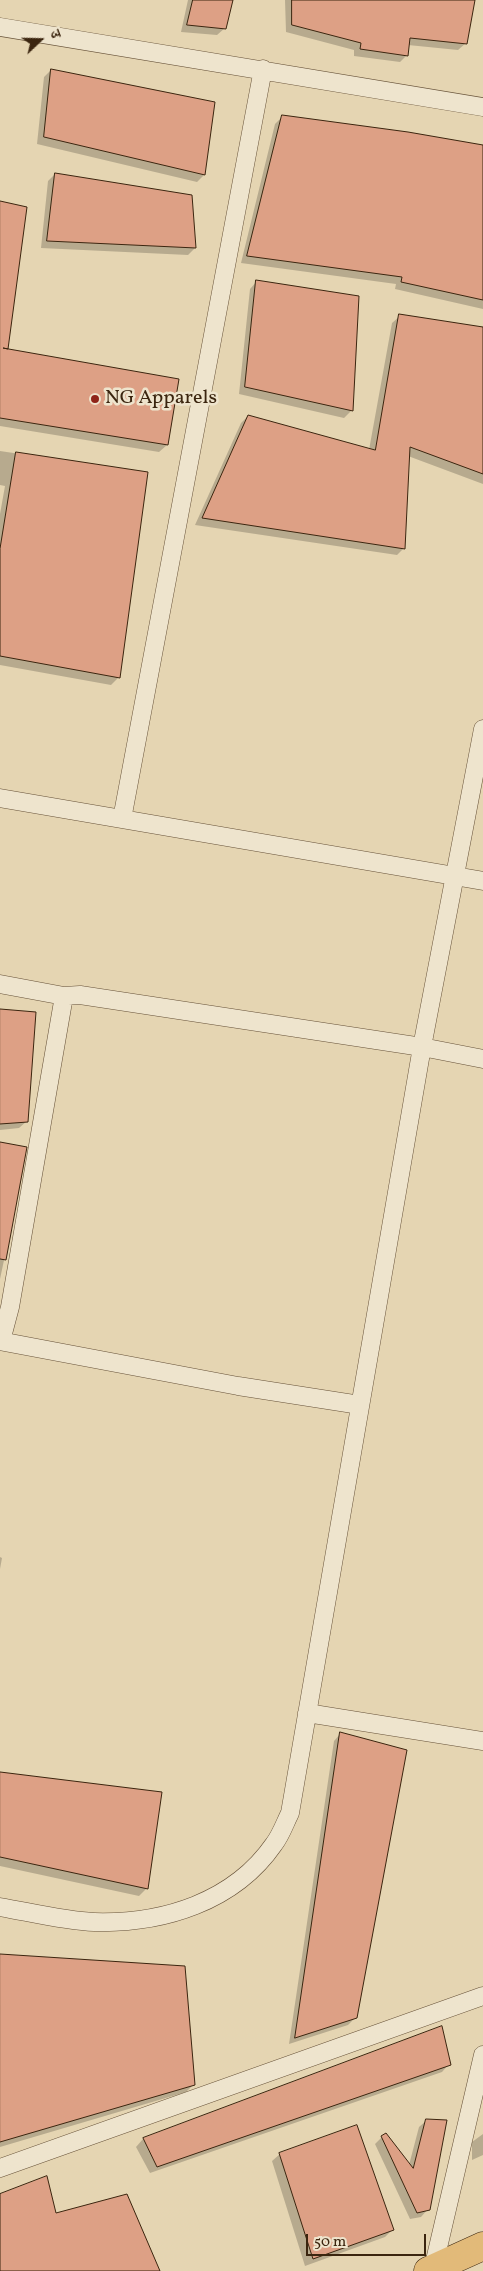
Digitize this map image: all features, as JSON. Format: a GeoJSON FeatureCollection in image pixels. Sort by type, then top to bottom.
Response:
{"type":"FeatureCollection","features":[{"type":"Feature","properties":{"kind":"main road"},"geometry":{"type":"LineString","coordinates":[[430,2270],[483,2246]]}},
{"type":"Feature","properties":{"kind":"street"},"geometry":{"type":"LineString","coordinates":[[0,27],[263,69],[483,107]]}},
{"type":"Feature","properties":{"kind":"street"},"geometry":{"type":"LineString","coordinates":[[122,819],[263,69]]}},
{"type":"Feature","properties":{"kind":"street"},"geometry":{"type":"LineString","coordinates":[[0,1907],[93,1922],[123,1921],[181,1912],[212,1899],[242,1879],[275,1843],[290,1813],[422,1047],[483,729]]}},
{"type":"Feature","properties":{"kind":"street"},"geometry":{"type":"LineString","coordinates":[[0,798],[455,877],[483,880]]}},
{"type":"Feature","properties":{"kind":"street"},"geometry":{"type":"LineString","coordinates":[[0,984],[64,996],[80,995],[422,1047],[483,1059]]}},
{"type":"Feature","properties":{"kind":"street"},"geometry":{"type":"LineString","coordinates":[[64,996],[10,1308],[1,1341],[238,1386],[360,1404]]}},
{"type":"Feature","properties":{"kind":"street"},"geometry":{"type":"LineString","coordinates":[[307,1713],[483,1741]]}},
{"type":"Feature","properties":{"kind":"street"},"geometry":{"type":"LineString","coordinates":[[0,2168],[483,1996]]}},
{"type":"Feature","properties":{"kind":"street"},"geometry":{"type":"LineString","coordinates":[[430,2270],[483,2055]]}},
{"type":"Feature","properties":{"kind":"building"},"geometry":{"type":"Polygon","coordinates":[[[193,0],[233,0],[226,29],[187,25],[193,0]]]}},
{"type":"Feature","properties":{"kind":"building"},"geometry":{"type":"Polygon","coordinates":[[[292,0],[475,0],[467,44],[410,38],[408,56],[360,49],[361,43],[292,25],[292,0]]]}},
{"type":"Feature","properties":{"kind":"building"},"geometry":{"type":"Polygon","coordinates":[[[51,69],[215,102],[205,175],[44,137],[51,69]]]}},
{"type":"Feature","properties":{"kind":"building"},"geometry":{"type":"Polygon","coordinates":[[[282,115],[408,132],[483,145],[483,300],[401,282],[402,277],[247,256],[282,115]]]}},
{"type":"Feature","properties":{"kind":"building"},"geometry":{"type":"Polygon","coordinates":[[[55,173],[192,195],[196,248],[47,241],[55,173]]]}},
{"type":"Feature","properties":{"kind":"building","name":"NG Apparels"},"geometry":{"type":"Polygon","coordinates":[[[0,201],[27,207],[8,349],[179,379],[168,445],[0,418],[0,201]]]}},
{"type":"Feature","properties":{"kind":"building"},"geometry":{"type":"Polygon","coordinates":[[[256,280],[359,296],[353,411],[245,387],[256,280]]]}},
{"type":"Feature","properties":{"kind":"building"},"geometry":{"type":"Polygon","coordinates":[[[399,314],[483,327],[483,474],[410,447],[405,549],[202,518],[248,415],[375,450],[399,314]]]}},
{"type":"Feature","properties":{"kind":"building"},"geometry":{"type":"Polygon","coordinates":[[[16,452],[148,472],[120,678],[0,656],[0,549],[16,452]]]}},
{"type":"Feature","properties":{"kind":"building"},"geometry":{"type":"Polygon","coordinates":[[[0,1009],[36,1012],[28,1122],[0,1124],[0,1009]]]}},
{"type":"Feature","properties":{"kind":"building"},"geometry":{"type":"Polygon","coordinates":[[[0,1142],[27,1147],[6,1260],[0,1259],[0,1142]]]}},
{"type":"Feature","properties":{"kind":"building"},"geometry":{"type":"Polygon","coordinates":[[[340,1732],[407,1750],[357,2018],[295,2038],[340,1732]]]}},
{"type":"Feature","properties":{"kind":"building"},"geometry":{"type":"Polygon","coordinates":[[[0,1772],[162,1792],[148,1889],[0,1857],[0,1772]]]}},
{"type":"Feature","properties":{"kind":"building"},"geometry":{"type":"Polygon","coordinates":[[[0,1954],[185,1966],[195,2085],[0,2142],[0,1954]]]}},
{"type":"Feature","properties":{"kind":"building"},"geometry":{"type":"Polygon","coordinates":[[[442,2026],[451,2065],[157,2167],[143,2138],[442,2026]]]}},
{"type":"Feature","properties":{"kind":"building"},"geometry":{"type":"Polygon","coordinates":[[[426,2119],[447,2120],[430,2210],[417,2213],[381,2136],[386,2133],[413,2168],[426,2119]]]}},
{"type":"Feature","properties":{"kind":"building"},"geometry":{"type":"Polygon","coordinates":[[[357,2125],[394,2230],[313,2259],[279,2153],[357,2125]]]}},
{"type":"Feature","properties":{"kind":"building"},"geometry":{"type":"Polygon","coordinates":[[[47,2176],[56,2213],[127,2194],[160,2271],[0,2271],[0,2194],[47,2176]]]}},
{"type":"Feature","properties":{"kind":"place","name":"NG Apparels"},"geometry":{"type":"Point","coordinates":[95,399]}}]}
